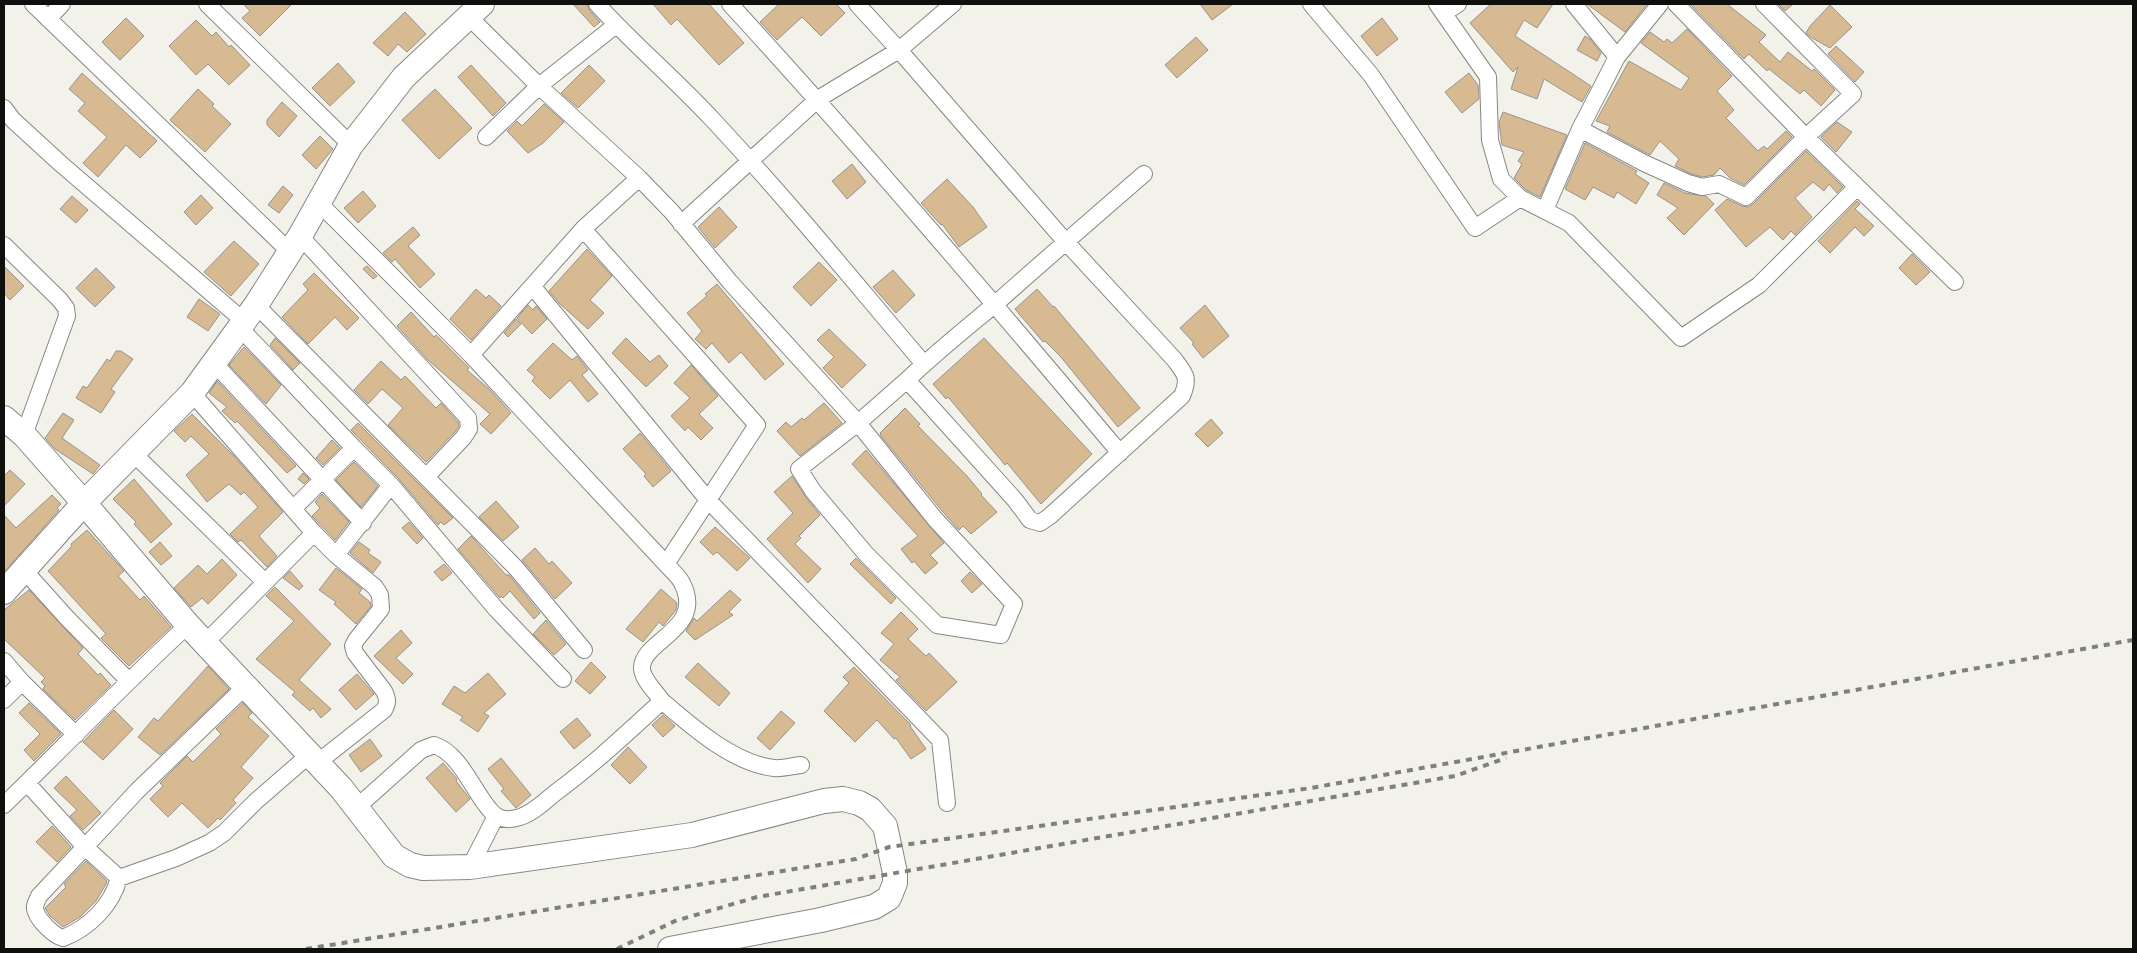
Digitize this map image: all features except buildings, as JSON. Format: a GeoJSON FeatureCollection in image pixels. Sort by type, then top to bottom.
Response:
{"type":"FeatureCollection","features":[{"type":"Feature","properties":{"kind":"street"},"geometry":{"type":"LineString","coordinates":[[33,4],[294,243],[468,418],[469,429],[463,438],[426,477]]}},
{"type":"Feature","properties":{"kind":"street"},"geometry":{"type":"LineString","coordinates":[[48,18],[62,4]]}},
{"type":"Feature","properties":{"kind":"street"},"geometry":{"type":"LineString","coordinates":[[206,4],[351,145]]}},
{"type":"Feature","properties":{"kind":"street"},"geometry":{"type":"LineString","coordinates":[[597,4],[616,25],[708,114],[751,160],[924,364]]}},
{"type":"Feature","properties":{"kind":"street"},"geometry":{"type":"LineString","coordinates":[[730,4],[818,99],[995,304],[1120,453]]}},
{"type":"Feature","properties":{"kind":"street"},"geometry":{"type":"LineString","coordinates":[[857,4],[1065,241],[1174,359],[1186,375],[1188,384],[1182,396],[1040,523],[1030,520],[1015,500],[907,380]]}},
{"type":"Feature","properties":{"kind":"street"},"geometry":{"type":"LineString","coordinates":[[681,224],[818,99],[899,50],[953,4]]}},
{"type":"Feature","properties":{"kind":"street"},"geometry":{"type":"LineString","coordinates":[[1312,4],[1370,75],[1475,228],[1520,198]]}},
{"type":"Feature","properties":{"kind":"street"},"geometry":{"type":"LineString","coordinates":[[1458,4],[1440,9],[1488,77],[1490,140],[1501,179],[1520,198],[1569,223],[1681,338],[1759,285],[1857,187]]}},
{"type":"Feature","properties":{"kind":"street"},"geometry":{"type":"LineString","coordinates":[[1574,4],[1617,57]]}},
{"type":"Feature","properties":{"kind":"street"},"geometry":{"type":"LineString","coordinates":[[1545,210],[1580,129],[1617,57],[1660,4]]}},
{"type":"Feature","properties":{"kind":"street"},"geometry":{"type":"LineString","coordinates":[[1676,4],[1806,137],[1955,282]]}},
{"type":"Feature","properties":{"kind":"street"},"geometry":{"type":"LineString","coordinates":[[1580,129],[1644,163],[1688,183],[1702,187],[1719,184],[1746,197],[1806,137],[1853,94],[1764,4]]}},
{"type":"Feature","properties":{"kind":"street"},"geometry":{"type":"LineString","coordinates":[[4,592],[84,504],[192,393],[247,318],[319,203],[351,145],[404,77],[475,10],[539,86],[639,178],[681,224],[730,282],[858,422],[935,519],[1014,604],[1001,635],[937,625],[866,554],[813,491],[799,469],[858,422],[1144,174]]}},
{"type":"Feature","properties":{"kind":"street"},"geometry":{"type":"LineString","coordinates":[[486,137],[539,86],[616,25]]}},
{"type":"Feature","properties":{"kind":"street"},"geometry":{"type":"LineString","coordinates":[[4,108],[13,120],[61,164],[247,318],[426,477],[516,568],[584,650]]}},
{"type":"Feature","properties":{"kind":"street"},"geometry":{"type":"LineString","coordinates":[[471,355],[583,229],[639,178]]}},
{"type":"Feature","properties":{"kind":"street"},"geometry":{"type":"LineString","coordinates":[[319,203],[471,355],[683,584],[686,613],[676,630],[646,658],[642,668],[646,678],[662,701],[718,746],[753,762],[774,768],[801,766]]}},
{"type":"Feature","properties":{"kind":"street"},"geometry":{"type":"LineString","coordinates":[[583,229],[756,425],[666,564]]}},
{"type":"Feature","properties":{"kind":"street"},"geometry":{"type":"LineString","coordinates":[[4,245],[60,300],[66,308],[67,316],[24,435]]}},
{"type":"Feature","properties":{"kind":"street"},"geometry":{"type":"LineString","coordinates":[[533,287],[708,500],[940,740],[946,803]]}},
{"type":"Feature","properties":{"kind":"street"},"geometry":{"type":"LineString","coordinates":[[247,318],[354,448],[391,485],[496,609],[563,679]]}},
{"type":"Feature","properties":{"kind":"street"},"geometry":{"type":"LineString","coordinates":[[214,363],[363,523]]}},
{"type":"Feature","properties":{"kind":"street"},"geometry":{"type":"LineString","coordinates":[[118,878],[176,858],[209,843],[224,833],[255,802],[384,710],[388,702],[384,691],[355,653],[353,646],[381,609],[380,595],[375,587],[336,555],[314,533],[192,393]]}},
{"type":"Feature","properties":{"kind":"street"},"geometry":{"type":"LineString","coordinates":[[4,418],[24,435],[188,625],[341,788],[355,809],[394,856],[410,865],[423,868],[470,867],[692,835],[843,799],[859,803],[870,809],[885,826],[895,884],[889,898],[874,907],[821,920],[670,949]]}},
{"type":"Feature","properties":{"kind":"street"},"geometry":{"type":"LineString","coordinates":[[294,508],[354,448]]}},
{"type":"Feature","properties":{"kind":"street"},"geometry":{"type":"LineString","coordinates":[[134,454],[265,582]]}},
{"type":"Feature","properties":{"kind":"street"},"geometry":{"type":"LineString","coordinates":[[336,555],[391,485]]}},
{"type":"Feature","properties":{"kind":"street"},"geometry":{"type":"LineString","coordinates":[[205,643],[314,533]]}},
{"type":"Feature","properties":{"kind":"street"},"geometry":{"type":"LineString","coordinates":[[23,569],[67,618],[128,680]]}},
{"type":"Feature","properties":{"kind":"street"},"geometry":{"type":"LineString","coordinates":[[4,805],[76,735],[128,680],[188,625]]}},
{"type":"Feature","properties":{"kind":"street"},"geometry":{"type":"LineString","coordinates":[[4,661],[22,682],[76,735]]}},
{"type":"Feature","properties":{"kind":"street"},"geometry":{"type":"LineString","coordinates":[[4,700],[22,682]]}},
{"type":"Feature","properties":{"kind":"street"},"geometry":{"type":"LineString","coordinates":[[118,878],[109,902],[98,914],[63,938],[55,934],[35,911],[35,904],[39,896],[137,791],[246,686]]}},
{"type":"Feature","properties":{"kind":"street"},"geometry":{"type":"LineString","coordinates":[[355,809],[421,750],[434,745],[443,748],[466,774],[496,816],[503,820],[522,816],[542,803],[614,746],[662,701]]}},
{"type":"Feature","properties":{"kind":"street"},"geometry":{"type":"LineString","coordinates":[[27,783],[85,847],[118,878]]}},
{"type":"Feature","properties":{"kind":"street"},"geometry":{"type":"LineString","coordinates":[[470,867],[496,816]]}},
{"type":"Feature","properties":{"kind":"railway"},"geometry":{"type":"LineString","coordinates":[[306,949],[856,859],[889,847],[1311,788],[2133,640]]}},
{"type":"Feature","properties":{"kind":"railway"},"geometry":{"type":"LineString","coordinates":[[617,949],[675,921],[757,897],[1455,776],[1506,758]]}}]}
